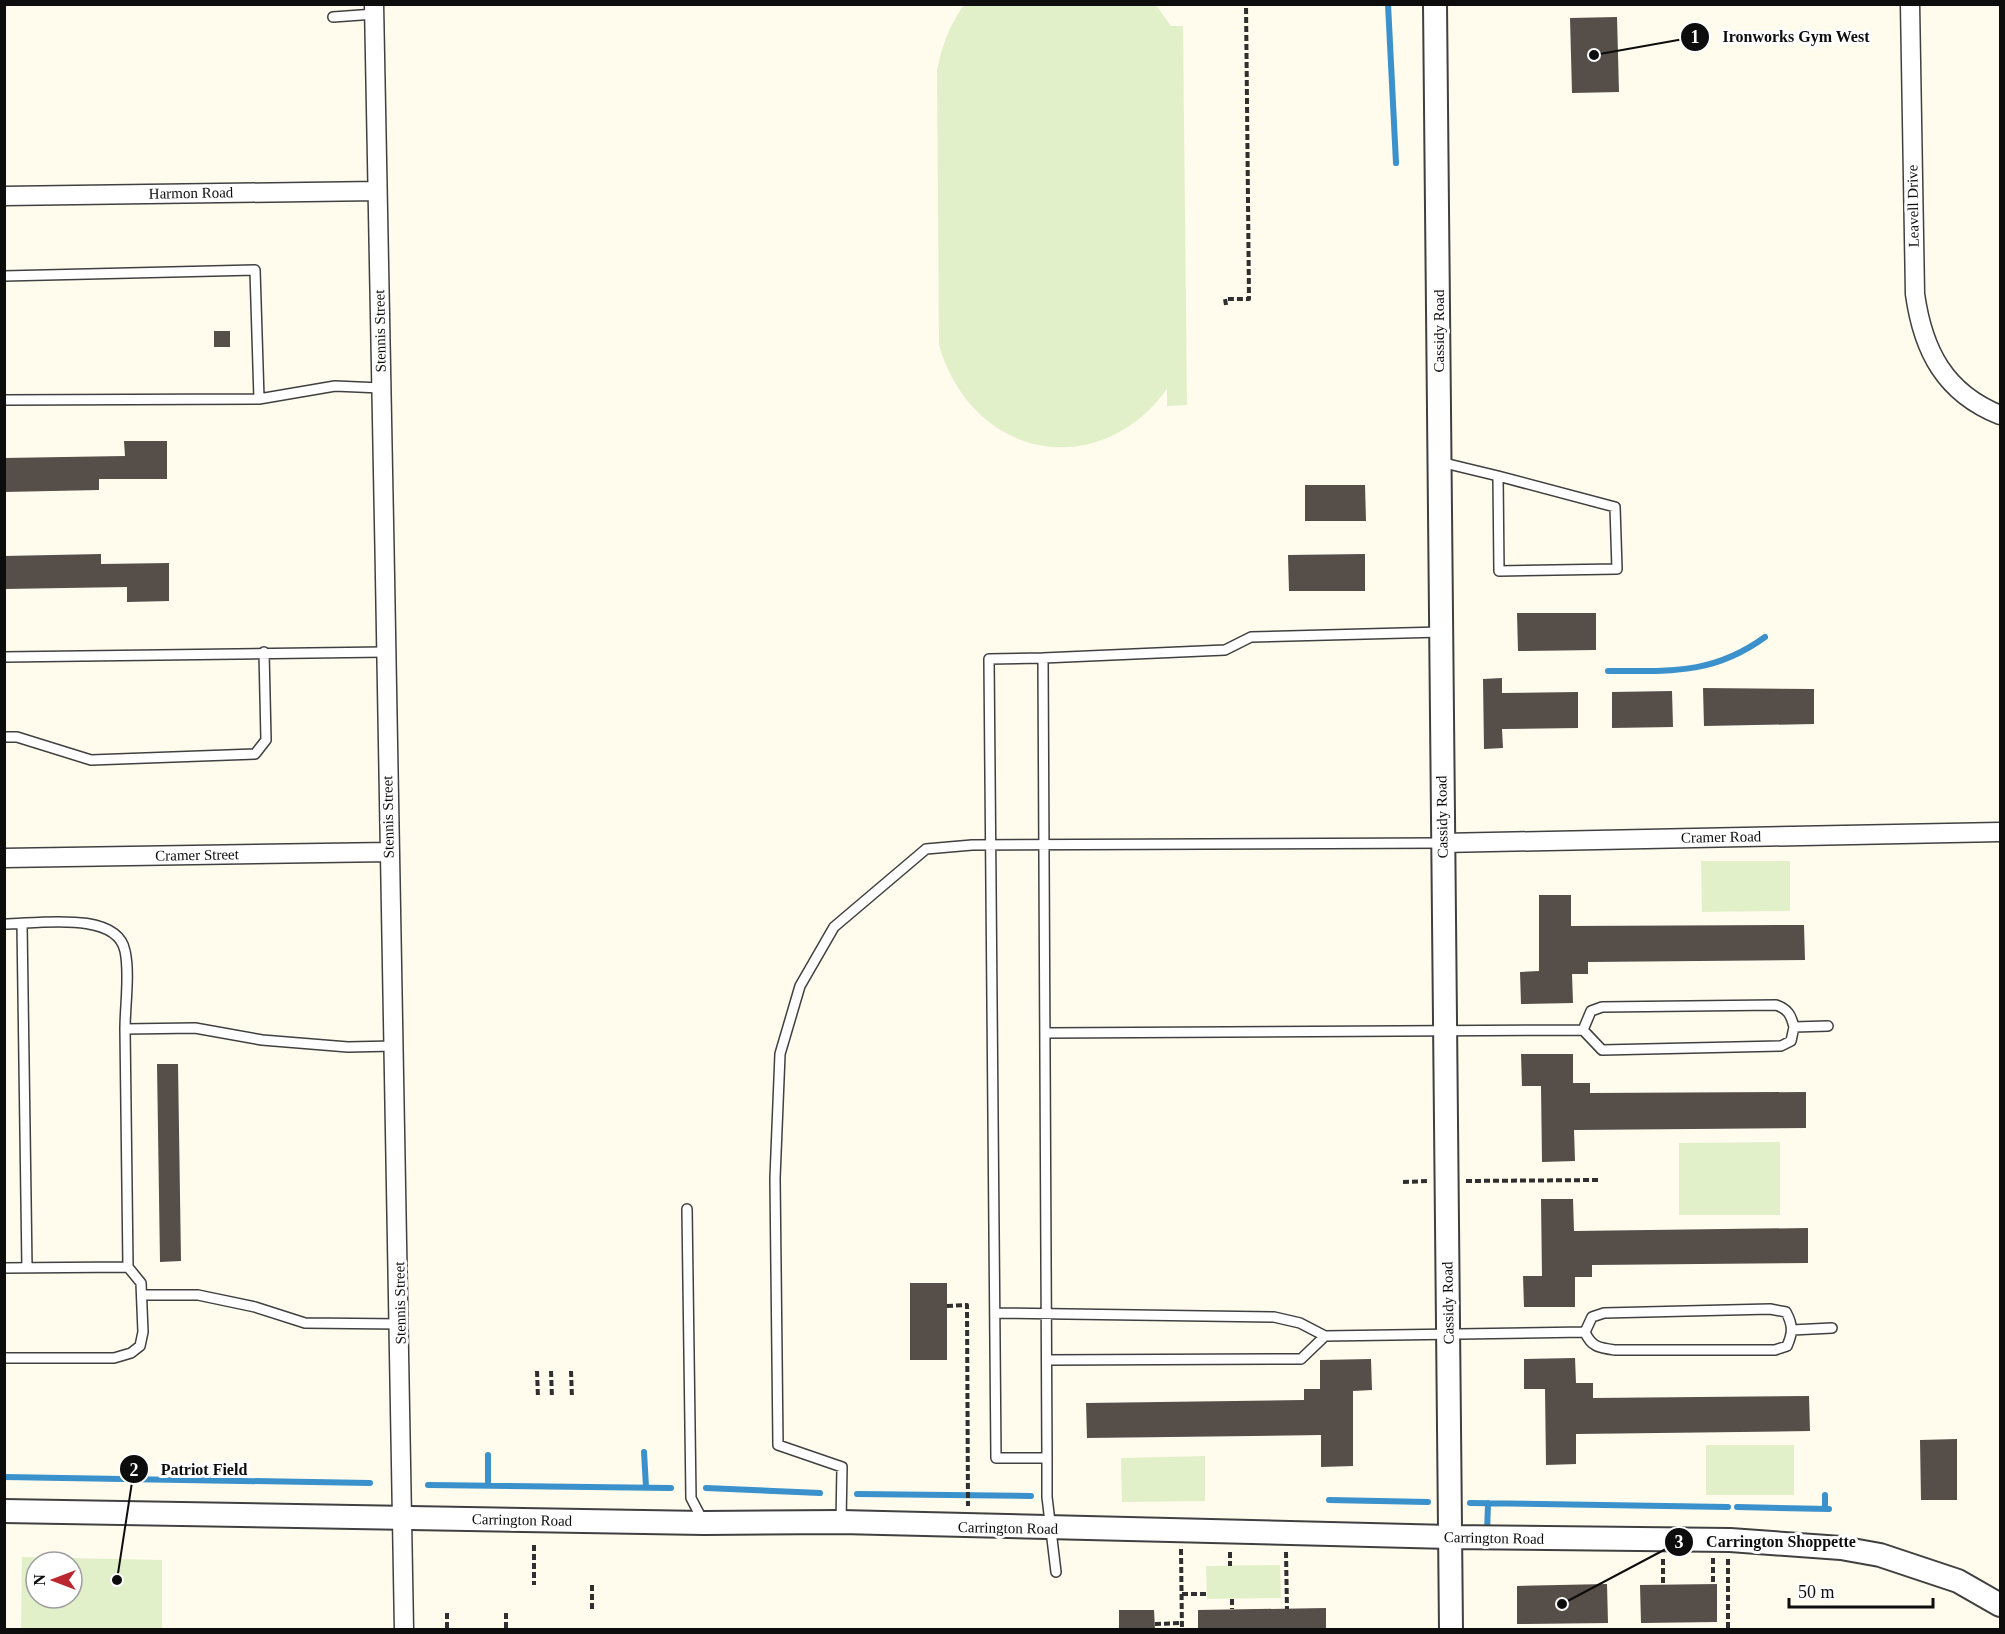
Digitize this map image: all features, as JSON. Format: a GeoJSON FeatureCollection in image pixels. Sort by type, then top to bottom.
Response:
{"type":"FeatureCollection","features":[{"type":"Feature","properties":{"kind":"street","name":"Cassidy Road"},"geometry":{"type":"LineString","coordinates":[[1435,4],[1451,1629]]}},
{"type":"Feature","properties":{"kind":"street","name":"Leavell Drive"},"geometry":{"type":"LineString","coordinates":[[1910,4],[1915,294],[1919,321],[1928,350],[1943,373],[1963,393],[1986,409],[2001,415]]}},
{"type":"Feature","properties":{"kind":"street","name":"Stennis Street"},"geometry":{"type":"LineString","coordinates":[[375,10],[389,852],[401,1324],[404,1629]]}},
{"type":"Feature","properties":{"kind":"street","name":"Harmon Road"},"geometry":{"type":"LineString","coordinates":[[4,196],[378,190]]}},
{"type":"Feature","properties":{"kind":"street","name":"Cramer Road"},"geometry":{"type":"LineString","coordinates":[[1442,843],[2001,832]]}},
{"type":"Feature","properties":{"kind":"street","name":"Cramer Street"},"geometry":{"type":"LineString","coordinates":[[4,858],[389,852]]}},
{"type":"Feature","properties":{"kind":"street","name":"Carrington Road"},"geometry":{"type":"LineString","coordinates":[[4,1510],[704,1523],[841,1522],[1180,1532],[1730,1540],[1841,1548],[1880,1555],[1958,1581],[2001,1605]]}},
{"type":"Feature","properties":{"kind":"lane"},"geometry":{"type":"LineString","coordinates":[[333,17],[375,10]]}},
{"type":"Feature","properties":{"kind":"lane"},"geometry":{"type":"LineString","coordinates":[[4,276],[255,270],[259,399]]}},
{"type":"Feature","properties":{"kind":"lane"},"geometry":{"type":"LineString","coordinates":[[4,400],[259,399],[335,386],[381,388]]}},
{"type":"Feature","properties":{"kind":"lane"},"geometry":{"type":"LineString","coordinates":[[1440,462],[1498,476],[1615,507],[1617,569],[1499,571],[1498,476]]}},
{"type":"Feature","properties":{"kind":"lane"},"geometry":{"type":"LineString","coordinates":[[1047,1458],[996,1458],[989,659],[1225,650],[1251,637],[1441,632]]}},
{"type":"Feature","properties":{"kind":"lane"},"geometry":{"type":"LineString","coordinates":[[4,737],[17,737],[91,760],[255,754],[266,740],[264,652]]}},
{"type":"Feature","properties":{"kind":"lane"},"geometry":{"type":"LineString","coordinates":[[4,657],[386,652]]}},
{"type":"Feature","properties":{"kind":"lane"},"geometry":{"type":"LineString","coordinates":[[1043,658],[1046,845],[1047,1458],[1056,1572]]}},
{"type":"Feature","properties":{"kind":"lane"},"geometry":{"type":"LineString","coordinates":[[841,1522],[842,1467],[778,1445],[775,1178],[780,1054],[800,986],[834,927],[926,849],[991,845],[1442,843]]}},
{"type":"Feature","properties":{"kind":"lane"},"geometry":{"type":"LineString","coordinates":[[4,924],[94,923],[109,928],[120,938],[125,951],[128,1267],[141,1283],[143,1332],[140,1346],[130,1353],[114,1358],[4,1358]]}},
{"type":"Feature","properties":{"kind":"lane"},"geometry":{"type":"LineString","coordinates":[[21,924],[27,1268]]}},
{"type":"Feature","properties":{"kind":"lane"},"geometry":{"type":"LineString","coordinates":[[1046,1033],[1583,1030],[1602,1050],[1781,1046],[1791,1041],[1794,1027],[1791,1015],[1784,1008],[1776,1005],[1660,1006],[1602,1007],[1591,1011],[1583,1030]]}},
{"type":"Feature","properties":{"kind":"lane"},"geometry":{"type":"LineString","coordinates":[[1794,1027],[1828,1026]]}},
{"type":"Feature","properties":{"kind":"lane"},"geometry":{"type":"LineString","coordinates":[[125,1029],[195,1028],[262,1040],[348,1047],[394,1046]]}},
{"type":"Feature","properties":{"kind":"lane"},"geometry":{"type":"LineString","coordinates":[[687,1209],[691,1498],[704,1523]]}},
{"type":"Feature","properties":{"kind":"lane"},"geometry":{"type":"LineString","coordinates":[[4,1268],[128,1267]]}},
{"type":"Feature","properties":{"kind":"lane"},"geometry":{"type":"LineString","coordinates":[[142,1295],[198,1295],[255,1307],[305,1323],[401,1324]]}},
{"type":"Feature","properties":{"kind":"lane"},"geometry":{"type":"LineString","coordinates":[[1770,1309],[1786,1312],[1792,1330],[1787,1346],[1764,1350],[1615,1350],[1597,1348],[1589,1342],[1585,1332],[1592,1317],[1604,1313],[1770,1309]]}},
{"type":"Feature","properties":{"kind":"lane"},"geometry":{"type":"LineString","coordinates":[[994,1313],[1274,1317],[1300,1323],[1325,1336],[1585,1332]]}},
{"type":"Feature","properties":{"kind":"lane"},"geometry":{"type":"LineString","coordinates":[[1792,1330],[1832,1328]]}},
{"type":"Feature","properties":{"kind":"lane"},"geometry":{"type":"LineString","coordinates":[[1047,1360],[1301,1359],[1325,1336]]}},
{"type":"Feature","properties":{"kind":"path"},"geometry":{"type":"LineString","coordinates":[[1226,305],[1225,299],[1250,299],[1246,4]]}},
{"type":"Feature","properties":{"kind":"path"},"geometry":{"type":"LineString","coordinates":[[1403,1182],[1599,1179]]}},
{"type":"Feature","properties":{"kind":"path"},"geometry":{"type":"LineString","coordinates":[[947,1305],[967,1305],[968,1505]]}},
{"type":"Feature","properties":{"kind":"path"},"geometry":{"type":"LineString","coordinates":[[537,1371],[538,1398]]}},
{"type":"Feature","properties":{"kind":"path"},"geometry":{"type":"LineString","coordinates":[[551,1371],[552,1398]]}},
{"type":"Feature","properties":{"kind":"path"},"geometry":{"type":"LineString","coordinates":[[571,1371],[572,1398]]}},
{"type":"Feature","properties":{"kind":"path"},"geometry":{"type":"LineString","coordinates":[[1180,1532],[1182,1629]]}},
{"type":"Feature","properties":{"kind":"path"},"geometry":{"type":"LineString","coordinates":[[1286,1534],[1287,1609]]}},
{"type":"Feature","properties":{"kind":"path"},"geometry":{"type":"LineString","coordinates":[[1663,1540],[1664,1585]]}},
{"type":"Feature","properties":{"kind":"path"},"geometry":{"type":"LineString","coordinates":[[1728,1629],[1730,1540]]}},
{"type":"Feature","properties":{"kind":"path"},"geometry":{"type":"LineString","coordinates":[[534,1545],[534,1585]]}},
{"type":"Feature","properties":{"kind":"path"},"geometry":{"type":"LineString","coordinates":[[592,1585],[592,1612]]}},
{"type":"Feature","properties":{"kind":"path"},"geometry":{"type":"LineString","coordinates":[[1182,1594],[1207,1594]]}},
{"type":"Feature","properties":{"kind":"path"},"geometry":{"type":"LineString","coordinates":[[1232,1599],[1232,1609]]}},
{"type":"Feature","properties":{"kind":"path"},"geometry":{"type":"LineString","coordinates":[[447,1613],[447,1629]]}},
{"type":"Feature","properties":{"kind":"path"},"geometry":{"type":"LineString","coordinates":[[506,1613],[506,1629]]}},
{"type":"Feature","properties":{"kind":"path"},"geometry":{"type":"LineString","coordinates":[[1155,1624],[1182,1623]]}},
{"type":"Feature","properties":{"kind":"green space"},"geometry":{"type":"Polygon","coordinates":[[[964,5],[1156,5],[1171,26],[1183,26],[1187,405],[1167,406],[1167,389],[1138,419],[1106,438],[1073,447],[1039,445],[1007,433],[978,413],[955,383],[939,345],[937,71],[947,36],[964,5]]]}},
{"type":"Feature","properties":{"kind":"green space"},"geometry":{"type":"Polygon","coordinates":[[[1701,861],[1790,861],[1790,911],[1702,912],[1701,861]]]}},
{"type":"Feature","properties":{"kind":"green space"},"geometry":{"type":"Polygon","coordinates":[[[1780,1142],[1780,1215],[1679,1215],[1679,1143],[1780,1142]]]}},
{"type":"Feature","properties":{"kind":"green space"},"geometry":{"type":"Polygon","coordinates":[[[1706,1445],[1794,1445],[1794,1495],[1706,1495],[1706,1445]]]}},
{"type":"Feature","properties":{"kind":"green space"},"geometry":{"type":"Polygon","coordinates":[[[1205,1456],[1205,1501],[1122,1502],[1121,1458],[1205,1456]]]}},
{"type":"Feature","properties":{"kind":"green space"},"geometry":{"type":"Polygon","coordinates":[[[22,1557],[24,1557],[24,1610],[84,1610],[84,1558],[162,1560],[162,1629],[21,1629],[22,1557]]]}},
{"type":"Feature","properties":{"kind":"green space"},"geometry":{"type":"Polygon","coordinates":[[[1280,1565],[1281,1598],[1207,1599],[1206,1566],[1280,1565]]]}},
{"type":"Feature","properties":{"kind":"building"},"geometry":{"type":"Polygon","coordinates":[[[1617,17],[1619,92],[1572,93],[1570,18],[1617,17]]]}},
{"type":"Feature","properties":{"kind":"building"},"geometry":{"type":"Polygon","coordinates":[[[214,331],[230,331],[230,347],[214,347],[214,331]]]}},
{"type":"Feature","properties":{"kind":"building"},"geometry":{"type":"Polygon","coordinates":[[[124,441],[167,441],[167,479],[99,479],[99,490],[4,492],[4,458],[125,456],[124,441]]]}},
{"type":"Feature","properties":{"kind":"building"},"geometry":{"type":"Polygon","coordinates":[[[1305,485],[1365,485],[1366,521],[1305,521],[1305,485]]]}},
{"type":"Feature","properties":{"kind":"building"},"geometry":{"type":"Polygon","coordinates":[[[101,554],[101,564],[169,563],[169,601],[127,602],[127,587],[4,589],[4,556],[101,554]]]}},
{"type":"Feature","properties":{"kind":"building"},"geometry":{"type":"Polygon","coordinates":[[[1365,554],[1365,591],[1289,591],[1288,555],[1365,554]]]}},
{"type":"Feature","properties":{"kind":"building"},"geometry":{"type":"Polygon","coordinates":[[[1517,613],[1596,613],[1596,650],[1518,651],[1517,613]]]}},
{"type":"Feature","properties":{"kind":"building"},"geometry":{"type":"Polygon","coordinates":[[[1502,678],[1502,693],[1578,692],[1578,728],[1502,729],[1503,748],[1484,749],[1483,679],[1502,678]]]}},
{"type":"Feature","properties":{"kind":"building"},"geometry":{"type":"Polygon","coordinates":[[[1703,688],[1814,689],[1814,724],[1704,726],[1703,688]]]}},
{"type":"Feature","properties":{"kind":"building"},"geometry":{"type":"Polygon","coordinates":[[[1672,691],[1673,727],[1612,728],[1612,692],[1672,691]]]}},
{"type":"Feature","properties":{"kind":"building"},"geometry":{"type":"Polygon","coordinates":[[[1539,895],[1571,895],[1571,926],[1804,925],[1805,960],[1588,962],[1588,974],[1572,974],[1573,1003],[1521,1004],[1520,972],[1539,971],[1539,895]]]}},
{"type":"Feature","properties":{"kind":"building"},"geometry":{"type":"Polygon","coordinates":[[[1521,1054],[1573,1054],[1573,1083],[1590,1083],[1590,1093],[1806,1092],[1806,1128],[1574,1130],[1575,1161],[1542,1162],[1541,1086],[1522,1086],[1521,1054]]]}},
{"type":"Feature","properties":{"kind":"building"},"geometry":{"type":"Polygon","coordinates":[[[157,1064],[178,1064],[181,1261],[160,1262],[157,1064]]]}},
{"type":"Feature","properties":{"kind":"building"},"geometry":{"type":"Polygon","coordinates":[[[1541,1199],[1573,1199],[1574,1231],[1808,1228],[1808,1263],[1592,1265],[1592,1277],[1575,1277],[1575,1307],[1524,1307],[1523,1276],[1542,1276],[1541,1199]]]}},
{"type":"Feature","properties":{"kind":"building"},"geometry":{"type":"Polygon","coordinates":[[[910,1283],[947,1283],[947,1360],[910,1360],[910,1283]]]}},
{"type":"Feature","properties":{"kind":"building"},"geometry":{"type":"Polygon","coordinates":[[[1575,1358],[1576,1383],[1593,1383],[1593,1398],[1809,1396],[1810,1431],[1576,1434],[1576,1464],[1546,1465],[1545,1389],[1524,1389],[1524,1359],[1575,1358]]]}},
{"type":"Feature","properties":{"kind":"building"},"geometry":{"type":"Polygon","coordinates":[[[1371,1359],[1372,1390],[1353,1391],[1353,1466],[1321,1467],[1321,1435],[1087,1438],[1086,1403],[1304,1400],[1304,1389],[1320,1389],[1320,1360],[1371,1359]]]}},
{"type":"Feature","properties":{"kind":"building"},"geometry":{"type":"Polygon","coordinates":[[[1957,1439],[1957,1500],[1921,1500],[1920,1440],[1957,1439]]]}},
{"type":"Feature","properties":{"kind":"building"},"geometry":{"type":"Polygon","coordinates":[[[1607,1584],[1608,1623],[1517,1624],[1517,1586],[1607,1584]]]}},
{"type":"Feature","properties":{"kind":"building"},"geometry":{"type":"Polygon","coordinates":[[[1717,1584],[1717,1622],[1641,1623],[1640,1585],[1717,1584]]]}},
{"type":"Feature","properties":{"kind":"building"},"geometry":{"type":"Polygon","coordinates":[[[1326,1608],[1326,1629],[1198,1629],[1198,1610],[1326,1608]]]}},
{"type":"Feature","properties":{"kind":"building"},"geometry":{"type":"Polygon","coordinates":[[[1119,1610],[1154,1610],[1155,1629],[1119,1629],[1119,1610]]]}},
{"type":"Feature","properties":{"kind":"waterway"},"geometry":{"type":"LineString","coordinates":[[1388,4],[1396,163]]}},
{"type":"Feature","properties":{"kind":"waterway"},"geometry":{"type":"LineString","coordinates":[[1608,671],[1671,670],[1709,664],[1746,649],[1765,637]]}},
{"type":"Feature","properties":{"kind":"waterway"},"geometry":{"type":"LineString","coordinates":[[644,1452],[646,1487]]}},
{"type":"Feature","properties":{"kind":"waterway"},"geometry":{"type":"LineString","coordinates":[[488,1455],[488,1485]]}},
{"type":"Feature","properties":{"kind":"waterway"},"geometry":{"type":"LineString","coordinates":[[4,1477],[370,1483]]}},
{"type":"Feature","properties":{"kind":"waterway"},"geometry":{"type":"LineString","coordinates":[[428,1485],[671,1488]]}},
{"type":"Feature","properties":{"kind":"waterway"},"geometry":{"type":"LineString","coordinates":[[706,1488],[820,1493]]}},
{"type":"Feature","properties":{"kind":"waterway"},"geometry":{"type":"LineString","coordinates":[[857,1494],[1031,1496]]}},
{"type":"Feature","properties":{"kind":"waterway"},"geometry":{"type":"LineString","coordinates":[[1825,1495],[1825,1509]]}},
{"type":"Feature","properties":{"kind":"waterway"},"geometry":{"type":"LineString","coordinates":[[1329,1500],[1428,1502]]}},
{"type":"Feature","properties":{"kind":"waterway"},"geometry":{"type":"LineString","coordinates":[[1470,1503],[1728,1507]]}},
{"type":"Feature","properties":{"kind":"waterway"},"geometry":{"type":"LineString","coordinates":[[1487,1534],[1488,1503]]}},
{"type":"Feature","properties":{"kind":"waterway"},"geometry":{"type":"LineString","coordinates":[[1737,1507],[1829,1509]]}},
{"type":"Feature","properties":{"kind":"place","name":"Ironworks Gym West"},"geometry":{"type":"Point","coordinates":[1594,55]}},
{"type":"Feature","properties":{"kind":"place","name":"Patriot Field"},"geometry":{"type":"Point","coordinates":[117,1580]}},
{"type":"Feature","properties":{"kind":"place","name":"Carrington Shoppette"},"geometry":{"type":"Point","coordinates":[1562,1604]}}]}
